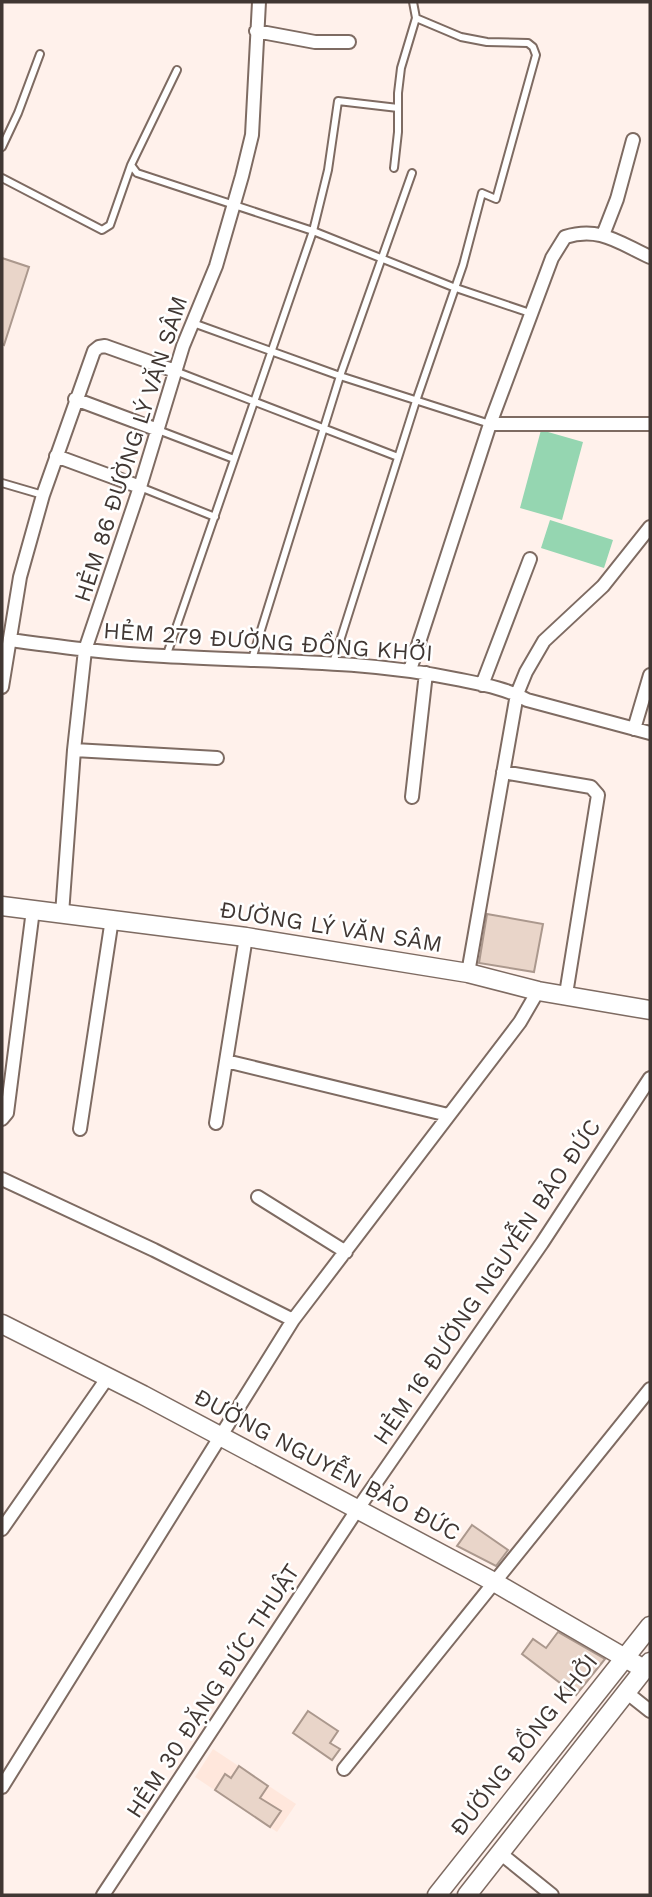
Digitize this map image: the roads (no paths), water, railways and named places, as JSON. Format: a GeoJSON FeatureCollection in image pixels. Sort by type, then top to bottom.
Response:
{"type":"FeatureCollection","features":[{"type":"Feature","properties":{"kind":"street","name":"HẺM 86 ĐƯỜNG LÝ VĂN SÂM"},"geometry":{"type":"LineString","coordinates":[[62,914],[85,650],[140,487],[175,371],[216,266],[234,204],[252,135],[259,2]]}},
{"type":"Feature","properties":{"kind":"street"},"geometry":{"type":"LineString","coordinates":[[256,31],[315,42],[349,42]]}},
{"type":"Feature","properties":{"kind":"street"},"geometry":{"type":"LineString","coordinates":[[603,235],[617,199],[633,140]]}},
{"type":"Feature","properties":{"kind":"street"},"geometry":{"type":"LineString","coordinates":[[410,670],[490,424],[552,258],[565,237],[580,232],[603,235],[650,257]]}},
{"type":"Feature","properties":{"kind":"street"},"geometry":{"type":"LineString","coordinates":[[2,687],[20,577],[43,495],[94,351],[105,346],[175,371]]}},
{"type":"Feature","properties":{"kind":"street"},"geometry":{"type":"LineString","coordinates":[[75,399],[158,430]]}},
{"type":"Feature","properties":{"kind":"street"},"geometry":{"type":"LineString","coordinates":[[490,424],[650,424]]}},
{"type":"Feature","properties":{"kind":"street"},"geometry":{"type":"LineString","coordinates":[[56,456],[140,487]]}},
{"type":"Feature","properties":{"kind":"street"},"geometry":{"type":"LineString","coordinates":[[468,973],[517,694],[544,641],[603,586],[650,527]]}},
{"type":"Feature","properties":{"kind":"street"},"geometry":{"type":"LineString","coordinates":[[482,685],[530,559]]}},
{"type":"Feature","properties":{"kind":"street","name":"HẺM 279 ĐƯỜNG ĐỒNG KHỞI"},"geometry":{"type":"LineString","coordinates":[[10,640],[166,657],[333,663],[410,670],[517,694],[527,700],[650,733]]}},
{"type":"Feature","properties":{"kind":"street"},"geometry":{"type":"LineString","coordinates":[[412,797],[426,673]]}},
{"type":"Feature","properties":{"kind":"street"},"geometry":{"type":"LineString","coordinates":[[634,729],[650,675]]}},
{"type":"Feature","properties":{"kind":"street"},"geometry":{"type":"LineString","coordinates":[[75,750],[217,758]]}},
{"type":"Feature","properties":{"kind":"street"},"geometry":{"type":"LineString","coordinates":[[503,772],[591,787],[598,795],[566,994]]}},
{"type":"Feature","properties":{"kind":"street","name":"ĐƯỜNG LÝ VĂN SÂM"},"geometry":{"type":"LineString","coordinates":[[2,906],[246,937],[468,973],[538,991],[650,1010]]}},
{"type":"Feature","properties":{"kind":"street"},"geometry":{"type":"LineString","coordinates":[[2,1119],[6,1112],[33,910]]}},
{"type":"Feature","properties":{"kind":"street"},"geometry":{"type":"LineString","coordinates":[[80,1129],[112,919]]}},
{"type":"Feature","properties":{"kind":"street"},"geometry":{"type":"LineString","coordinates":[[216,1123],[246,937]]}},
{"type":"Feature","properties":{"kind":"street"},"geometry":{"type":"LineString","coordinates":[[2,1787],[293,1320],[520,1022],[538,991]]}},
{"type":"Feature","properties":{"kind":"street"},"geometry":{"type":"LineString","coordinates":[[226,1061],[449,1115]]}},
{"type":"Feature","properties":{"kind":"street","name":"HẺM 16 ĐƯỜNG NGUYỄN BẢO ĐỨC"},"geometry":{"type":"LineString","coordinates":[[357,1510],[542,1242],[650,1078]]}},
{"type":"Feature","properties":{"kind":"street"},"geometry":{"type":"LineString","coordinates":[[2,1179],[293,1320]]}},
{"type":"Feature","properties":{"kind":"street"},"geometry":{"type":"LineString","coordinates":[[258,1197],[346,1252]]}},
{"type":"Feature","properties":{"kind":"street","name":"ĐƯỜNG NGUYỄN BẢO ĐỨC"},"geometry":{"type":"LineString","coordinates":[[2,1324],[108,1377],[494,1582],[625,1658],[647,1666]]}},
{"type":"Feature","properties":{"kind":"street"},"geometry":{"type":"LineString","coordinates":[[2,1529],[108,1377]]}},
{"type":"Feature","properties":{"kind":"street"},"geometry":{"type":"LineString","coordinates":[[344,1769],[650,1389]]}},
{"type":"Feature","properties":{"kind":"street","name":"HẺM 30 ĐẶNG ĐỨC THUẬT"},"geometry":{"type":"LineString","coordinates":[[103,1895],[357,1510]]}},
{"type":"Feature","properties":{"kind":"street","name":"ĐƯỜNG ĐỒNG KHỞI"},"geometry":{"type":"LineString","coordinates":[[437,1895],[650,1626]]}},
{"type":"Feature","properties":{"kind":"street","name":"ĐƯỜNG ĐỒNG KHỞI"},"geometry":{"type":"LineString","coordinates":[[467,1895],[647,1666]]}},
{"type":"Feature","properties":{"kind":"street"},"geometry":{"type":"LineString","coordinates":[[626,1692],[650,1711]]}},
{"type":"Feature","properties":{"kind":"street"},"geometry":{"type":"LineString","coordinates":[[499,1853],[552,1895]]}},
{"type":"Feature","properties":{"kind":"lane"},"geometry":{"type":"LineString","coordinates":[[394,168],[401,68],[416,18],[413,2]]}},
{"type":"Feature","properties":{"kind":"lane"},"geometry":{"type":"LineString","coordinates":[[333,663],[453,287],[463,265],[482,194],[496,199],[536,55],[528,43],[487,42],[461,37],[416,18]]}},
{"type":"Feature","properties":{"kind":"lane"},"geometry":{"type":"LineString","coordinates":[[2,147],[40,54]]}},
{"type":"Feature","properties":{"kind":"lane"},"geometry":{"type":"LineString","coordinates":[[2,178],[102,230],[110,225],[131,165],[177,70]]}},
{"type":"Feature","properties":{"kind":"lane"},"geometry":{"type":"LineString","coordinates":[[166,657],[313,231],[328,170],[338,101],[398,108]]}},
{"type":"Feature","properties":{"kind":"lane"},"geometry":{"type":"LineString","coordinates":[[131,165],[136,173],[313,231],[453,287],[530,313]]}},
{"type":"Feature","properties":{"kind":"lane"},"geometry":{"type":"LineString","coordinates":[[252,659],[340,376],[412,173]]}},
{"type":"Feature","properties":{"kind":"lane"},"geometry":{"type":"LineString","coordinates":[[192,323],[340,376],[490,424]]}},
{"type":"Feature","properties":{"kind":"lane"},"geometry":{"type":"LineString","coordinates":[[175,371],[398,457]]}},
{"type":"Feature","properties":{"kind":"lane"},"geometry":{"type":"LineString","coordinates":[[158,430],[234,459]]}},
{"type":"Feature","properties":{"kind":"lane"},"geometry":{"type":"LineString","coordinates":[[2,482],[43,495]]}},
{"type":"Feature","properties":{"kind":"lane"},"geometry":{"type":"LineString","coordinates":[[140,487],[215,517]]}}]}
